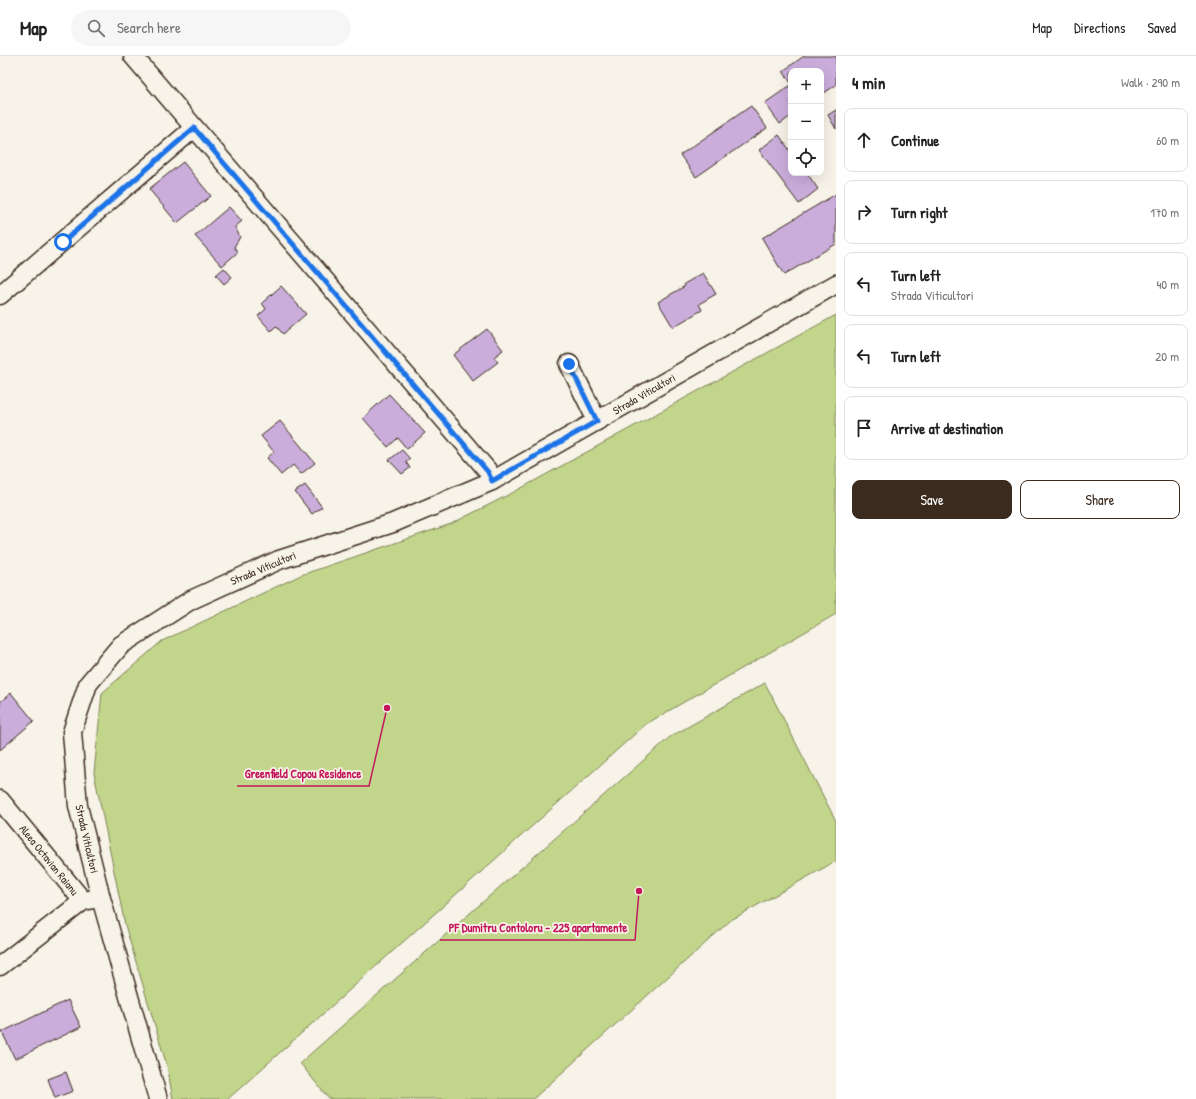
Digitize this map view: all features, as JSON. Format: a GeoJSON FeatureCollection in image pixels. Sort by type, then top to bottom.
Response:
{"type":"FeatureCollection","features":[{"type":"Feature","properties":{"kind":"street"},"geometry":{"type":"LineString","coordinates":[[133,56],[488,472],[492,481]]}},
{"type":"Feature","properties":{"kind":"street"},"geometry":{"type":"LineString","coordinates":[[0,295],[194,128]]}},
{"type":"Feature","properties":{"kind":"street","name":"Strada Viticultori"},"geometry":{"type":"LineString","coordinates":[[158,1099],[101,898],[78,806],[72,732],[88,684],[121,645],[191,600],[280,560],[393,523],[492,481],[836,284]]}},
{"type":"Feature","properties":{"kind":"street"},"geometry":{"type":"LineString","coordinates":[[569,364],[597,421]]}},
{"type":"Feature","properties":{"kind":"street","name":"Aleea Octavian Raianu"},"geometry":{"type":"LineString","coordinates":[[0,800],[83,901]]}},
{"type":"Feature","properties":{"kind":"street"},"geometry":{"type":"LineString","coordinates":[[0,966],[83,901],[101,898]]}},
{"type":"Feature","properties":{"kind":"green space"},"geometry":{"type":"Polygon","coordinates":[[[836,315],[836,614],[646,724],[228,1099],[173,1099],[167,1066],[125,925],[94,773],[102,693],[162,641],[301,575],[451,524],[516,491],[836,315]]]}},
{"type":"Feature","properties":{"kind":"green space"},"geometry":{"type":"Polygon","coordinates":[[[765,683],[836,821],[836,861],[731,920],[533,1099],[329,1099],[300,1063],[670,737],[765,683]]]}},
{"type":"Feature","properties":{"kind":"building"},"geometry":{"type":"Polygon","coordinates":[[[804,56],[836,56],[836,85],[824,93],[824,68],[788,68],[788,78],[783,71],[804,56]]]}},
{"type":"Feature","properties":{"kind":"building"},"geometry":{"type":"Polygon","coordinates":[[[788,87],[788,118],[780,124],[765,103],[788,87]]]}},
{"type":"Feature","properties":{"kind":"building"},"geometry":{"type":"Polygon","coordinates":[[[751,106],[767,128],[696,177],[680,155],[751,106]]]}},
{"type":"Feature","properties":{"kind":"building"},"geometry":{"type":"Polygon","coordinates":[[[836,110],[836,129],[828,115],[836,110]]]}},
{"type":"Feature","properties":{"kind":"building"},"geometry":{"type":"Polygon","coordinates":[[[779,135],[788,148],[788,176],[809,176],[818,189],[799,204],[759,150],[779,135]]]}},
{"type":"Feature","properties":{"kind":"building"},"geometry":{"type":"Polygon","coordinates":[[[183,162],[211,196],[177,223],[149,189],[183,162]]]}},
{"type":"Feature","properties":{"kind":"building"},"geometry":{"type":"Polygon","coordinates":[[[836,194],[836,244],[784,275],[762,238],[836,194]]]}},
{"type":"Feature","properties":{"kind":"building"},"geometry":{"type":"Polygon","coordinates":[[[229,207],[242,221],[235,227],[240,237],[234,247],[238,252],[222,266],[195,236],[229,207]]]}},
{"type":"Feature","properties":{"kind":"building"},"geometry":{"type":"Polygon","coordinates":[[[224,268],[232,277],[224,284],[216,275],[224,268]]]}},
{"type":"Feature","properties":{"kind":"building"},"geometry":{"type":"Polygon","coordinates":[[[703,273],[716,294],[699,304],[702,310],[673,327],[658,302],[703,273]]]}},
{"type":"Feature","properties":{"kind":"building"},"geometry":{"type":"Polygon","coordinates":[[[281,286],[306,314],[283,334],[276,326],[271,331],[258,316],[266,309],[262,303],[281,286]]]}},
{"type":"Feature","properties":{"kind":"building"},"geometry":{"type":"Polygon","coordinates":[[[487,329],[503,350],[494,357],[498,362],[473,381],[453,355],[487,329]]]}},
{"type":"Feature","properties":{"kind":"building"},"geometry":{"type":"Polygon","coordinates":[[[389,394],[425,433],[407,449],[398,438],[388,447],[363,418],[389,394]]]}},
{"type":"Feature","properties":{"kind":"building"},"geometry":{"type":"Polygon","coordinates":[[[280,421],[315,463],[301,474],[293,465],[281,475],[267,458],[274,452],[261,436],[280,421]]]}},
{"type":"Feature","properties":{"kind":"building"},"geometry":{"type":"Polygon","coordinates":[[[402,450],[410,459],[406,462],[410,468],[402,474],[389,460],[402,450]]]}},
{"type":"Feature","properties":{"kind":"building"},"geometry":{"type":"Polygon","coordinates":[[[305,485],[322,507],[312,514],[295,492],[305,485]]]}},
{"type":"Feature","properties":{"kind":"building"},"geometry":{"type":"Polygon","coordinates":[[[11,693],[34,721],[0,750],[0,702],[11,693]]]}},
{"type":"Feature","properties":{"kind":"building"},"geometry":{"type":"Polygon","coordinates":[[[68,1000],[81,1027],[15,1059],[2,1032],[68,1000]]]}},
{"type":"Feature","properties":{"kind":"building"},"geometry":{"type":"Polygon","coordinates":[[[66,1072],[73,1091],[55,1098],[48,1079],[66,1072]]]}},
{"type":"Feature","properties":{"kind":"place","name":"Greenfield Copou Residence"},"geometry":{"type":"Point","coordinates":[387,708]}},
{"type":"Feature","properties":{"kind":"place","name":"PF Dumitru Contoloru - 225 apartamente"},"geometry":{"type":"Point","coordinates":[639,891]}},
{"type":"Feature","properties":{"kind":"route"},"geometry":{"type":"LineString","coordinates":[[63,242],[194,128],[488,472],[492,481],[597,421],[569,364]]}}]}
